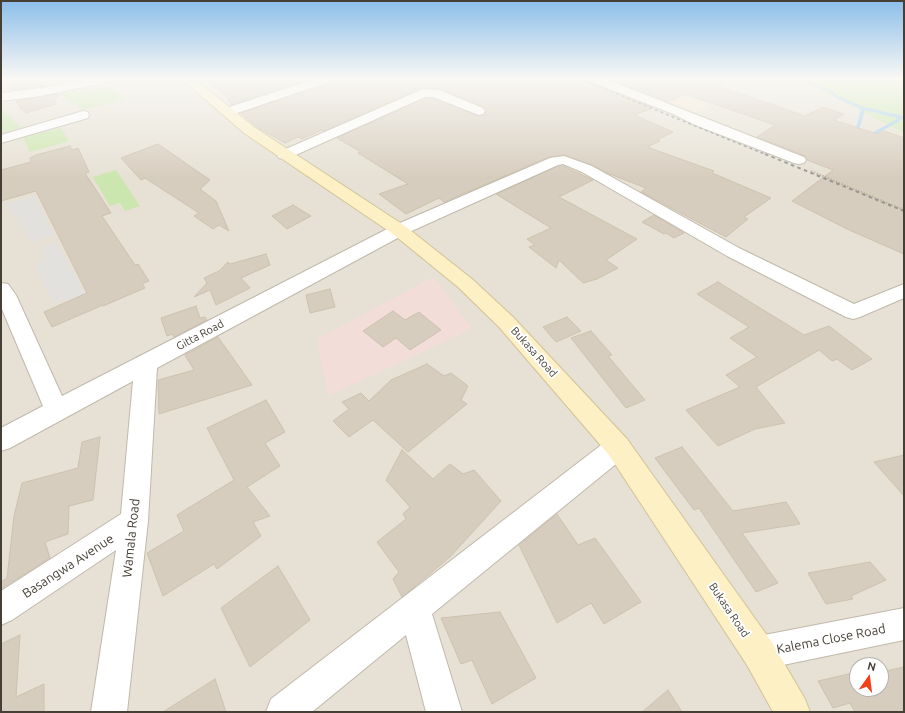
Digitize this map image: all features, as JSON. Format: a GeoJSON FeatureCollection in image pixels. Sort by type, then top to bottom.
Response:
{"type":"FeatureCollection","features":[{"type":"Feature","properties":{"kind":"street"},"geometry":{"type":"LineString","coordinates":[[284,155],[382,111]]}},
{"type":"Feature","properties":{"kind":"street"},"geometry":{"type":"LineString","coordinates":[[678,111],[700,122],[799,160]]}},
{"type":"Feature","properties":{"kind":"street","name":"Bukasa Road"},"geometry":{"type":"LineString","coordinates":[[226,112],[284,155],[399,230],[465,283],[506,322],[618,446],[759,653],[792,712]]}},
{"type":"Feature","properties":{"kind":"street"},"geometry":{"type":"LineString","coordinates":[[1,139],[83,115]]}},
{"type":"Feature","properties":{"kind":"street","name":"Gitta Road"},"geometry":{"type":"LineString","coordinates":[[1,440],[399,230],[548,163],[564,160],[588,169],[733,252],[853,312],[904,290]]}},
{"type":"Feature","properties":{"kind":"street"},"geometry":{"type":"LineString","coordinates":[[1,289],[6,295],[56,410]]}},
{"type":"Feature","properties":{"kind":"street","name":"Wamala Road"},"geometry":{"type":"LineString","coordinates":[[109,712],[134,521],[146,364]]}},
{"type":"Feature","properties":{"kind":"street"},"geometry":{"type":"LineString","coordinates":[[284,712],[618,446]]}},
{"type":"Feature","properties":{"kind":"street","name":"Basangwa Avenue"},"geometry":{"type":"LineString","coordinates":[[1,609],[134,521]]}},
{"type":"Feature","properties":{"kind":"street"},"geometry":{"type":"LineString","coordinates":[[415,608],[444,712]]}},
{"type":"Feature","properties":{"kind":"street","name":"Kalema Close Road"},"geometry":{"type":"LineString","coordinates":[[759,653],[904,624]]}},
{"type":"Feature","properties":{"kind":"path"},"geometry":{"type":"LineString","coordinates":[[799,160],[804,167],[817,174],[904,210]]}},
{"type":"Feature","properties":{"kind":"shaded area"},"geometry":{"type":"Polygon","coordinates":[[[1,111],[904,111],[904,712],[1,712],[1,111]]]}},
{"type":"Feature","properties":{"kind":"shaded area"},"geometry":{"type":"Polygon","coordinates":[[[684,111],[697,111],[691,114],[684,111]]]}},
{"type":"Feature","properties":{"kind":"shaded area"},"geometry":{"type":"Polygon","coordinates":[[[35,196],[54,235],[31,242],[7,204],[35,196]]]}},
{"type":"Feature","properties":{"kind":"shaded area"},"geometry":{"type":"Polygon","coordinates":[[[56,242],[94,308],[74,316],[65,299],[54,304],[34,265],[46,260],[40,248],[56,242]]]}},
{"type":"Feature","properties":{"kind":"shaded area"},"geometry":{"type":"Polygon","coordinates":[[[434,277],[472,329],[328,396],[317,339],[434,277]]]}},
{"type":"Feature","properties":{"kind":"green space"},"geometry":{"type":"Polygon","coordinates":[[[1,111],[4,111],[21,128],[1,133],[1,111]]]}},
{"type":"Feature","properties":{"kind":"green space"},"geometry":{"type":"Polygon","coordinates":[[[862,111],[904,111],[904,133],[862,111]]]}},
{"type":"Feature","properties":{"kind":"green space"},"geometry":{"type":"Polygon","coordinates":[[[61,128],[69,141],[30,152],[23,137],[61,128]]]}},
{"type":"Feature","properties":{"kind":"green space"},"geometry":{"type":"Polygon","coordinates":[[[116,170],[140,206],[125,211],[120,203],[110,206],[93,177],[116,170]]]}},
{"type":"Feature","properties":{"kind":"building"},"geometry":{"type":"Polygon","coordinates":[[[246,111],[369,111],[324,131],[322,130],[302,139],[298,137],[285,143],[257,127],[241,113],[246,111]]]}},
{"type":"Feature","properties":{"kind":"building"},"geometry":{"type":"Polygon","coordinates":[[[396,111],[466,111],[478,116],[484,115],[485,111],[644,111],[634,115],[673,132],[657,140],[660,141],[647,147],[714,171],[712,173],[771,198],[744,217],[748,219],[726,237],[641,192],[646,188],[564,155],[549,157],[444,202],[439,198],[406,214],[379,194],[408,184],[358,153],[361,152],[337,138],[396,111]]]}},
{"type":"Feature","properties":{"kind":"building"},"geometry":{"type":"Polygon","coordinates":[[[735,111],[791,111],[805,116],[814,111],[836,111],[844,114],[834,120],[877,134],[884,131],[904,138],[904,254],[847,229],[792,201],[833,170],[807,160],[808,158],[805,156],[757,137],[775,125],[735,111]]]}},
{"type":"Feature","properties":{"kind":"building"},"geometry":{"type":"Polygon","coordinates":[[[158,144],[210,180],[200,189],[216,201],[229,231],[219,225],[213,229],[194,216],[199,213],[145,178],[141,180],[121,158],[158,144]]]}},
{"type":"Feature","properties":{"kind":"building"},"geometry":{"type":"Polygon","coordinates":[[[70,146],[72,150],[78,148],[89,172],[85,173],[111,213],[102,216],[135,265],[138,264],[149,281],[142,284],[145,288],[52,327],[44,312],[87,293],[36,191],[1,201],[1,170],[31,162],[30,158],[36,155],[70,146]]]}},
{"type":"Feature","properties":{"kind":"building"},"geometry":{"type":"Polygon","coordinates":[[[558,166],[563,166],[593,180],[559,197],[637,239],[606,260],[618,268],[597,279],[583,283],[559,260],[556,268],[529,247],[535,245],[527,239],[551,228],[496,194],[558,166]]]}},
{"type":"Feature","properties":{"kind":"building"},"geometry":{"type":"Polygon","coordinates":[[[293,205],[311,216],[287,229],[272,216],[293,205]]]}},
{"type":"Feature","properties":{"kind":"building"},"geometry":{"type":"Polygon","coordinates":[[[654,215],[684,233],[674,238],[642,222],[654,215]]]}},
{"type":"Feature","properties":{"kind":"building"},"geometry":{"type":"Polygon","coordinates":[[[266,254],[270,265],[241,278],[250,288],[216,305],[210,290],[194,297],[207,283],[204,278],[219,271],[228,262],[230,264],[266,254]]]}},
{"type":"Feature","properties":{"kind":"building"},"geometry":{"type":"Polygon","coordinates":[[[718,282],[804,335],[829,326],[872,359],[852,370],[837,359],[832,361],[819,350],[756,387],[785,423],[755,429],[718,446],[686,410],[740,387],[726,375],[757,357],[730,338],[749,327],[697,294],[718,282]]]}},
{"type":"Feature","properties":{"kind":"building"},"geometry":{"type":"Polygon","coordinates":[[[330,289],[335,307],[310,313],[306,295],[330,289]]]}},
{"type":"Feature","properties":{"kind":"building"},"geometry":{"type":"Polygon","coordinates":[[[196,306],[200,318],[205,317],[207,320],[174,337],[172,334],[167,336],[161,318],[196,306]]]}},
{"type":"Feature","properties":{"kind":"building"},"geometry":{"type":"Polygon","coordinates":[[[393,311],[405,320],[419,312],[441,330],[410,350],[396,338],[383,347],[363,331],[393,311]]]}},
{"type":"Feature","properties":{"kind":"building"},"geometry":{"type":"Polygon","coordinates":[[[567,317],[581,331],[556,342],[543,327],[567,317]]]}},
{"type":"Feature","properties":{"kind":"building"},"geometry":{"type":"Polygon","coordinates":[[[591,331],[612,355],[608,356],[645,400],[626,408],[571,338],[591,331]]]}},
{"type":"Feature","properties":{"kind":"building"},"geometry":{"type":"Polygon","coordinates":[[[218,337],[252,385],[159,414],[158,380],[194,370],[185,355],[218,337]]]}},
{"type":"Feature","properties":{"kind":"building"},"geometry":{"type":"Polygon","coordinates":[[[427,364],[444,376],[451,373],[468,386],[461,400],[467,404],[408,452],[373,420],[349,437],[333,421],[349,409],[342,402],[361,393],[369,401],[391,380],[427,364]]]}},
{"type":"Feature","properties":{"kind":"building"},"geometry":{"type":"Polygon","coordinates":[[[266,400],[285,432],[265,443],[280,466],[247,487],[270,516],[253,522],[261,536],[217,569],[214,564],[163,596],[147,553],[184,531],[177,515],[234,480],[207,428],[266,400]]]}},
{"type":"Feature","properties":{"kind":"building"},"geometry":{"type":"Polygon","coordinates":[[[100,437],[93,500],[69,506],[68,534],[45,542],[50,558],[1,589],[1,582],[7,578],[14,516],[22,483],[78,468],[82,442],[100,437]]]}},
{"type":"Feature","properties":{"kind":"building"},"geometry":{"type":"Polygon","coordinates":[[[682,447],[733,511],[786,502],[800,524],[742,533],[778,583],[756,592],[699,508],[694,510],[655,458],[682,447]]]}},
{"type":"Feature","properties":{"kind":"building"},"geometry":{"type":"Polygon","coordinates":[[[402,450],[433,479],[450,464],[463,474],[474,470],[501,501],[450,557],[402,597],[393,579],[399,572],[377,542],[406,519],[403,514],[410,507],[386,480],[402,450]]]}},
{"type":"Feature","properties":{"kind":"building"},"geometry":{"type":"Polygon","coordinates":[[[904,455],[904,496],[874,462],[904,455]]]}},
{"type":"Feature","properties":{"kind":"building"},"geometry":{"type":"Polygon","coordinates":[[[557,514],[578,545],[595,538],[641,602],[604,624],[591,603],[557,623],[519,545],[557,514]]]}},
{"type":"Feature","properties":{"kind":"building"},"geometry":{"type":"Polygon","coordinates":[[[870,562],[886,580],[851,596],[853,599],[826,604],[808,573],[870,562]]]}},
{"type":"Feature","properties":{"kind":"building"},"geometry":{"type":"Polygon","coordinates":[[[278,566],[310,620],[250,667],[221,608],[278,566]]]}},
{"type":"Feature","properties":{"kind":"building"},"geometry":{"type":"Polygon","coordinates":[[[500,612],[536,678],[492,704],[472,660],[461,664],[441,618],[500,612]]]}},
{"type":"Feature","properties":{"kind":"building"},"geometry":{"type":"Polygon","coordinates":[[[20,635],[16,697],[44,684],[44,712],[1,712],[1,644],[20,635]]]}},
{"type":"Feature","properties":{"kind":"building"},"geometry":{"type":"Polygon","coordinates":[[[904,667],[904,712],[855,712],[850,703],[833,708],[818,681],[849,674],[849,697],[889,697],[889,670],[904,667]]]}},
{"type":"Feature","properties":{"kind":"building"},"geometry":{"type":"Polygon","coordinates":[[[215,679],[226,712],[163,712],[215,679]]]}},
{"type":"Feature","properties":{"kind":"building"},"geometry":{"type":"Polygon","coordinates":[[[668,690],[682,712],[642,712],[668,690]]]}},
{"type":"Feature","properties":{"kind":"waterway"},"geometry":{"type":"LineString","coordinates":[[850,132],[858,129],[862,111]]}},
{"type":"Feature","properties":{"kind":"waterway"},"geometry":{"type":"LineString","coordinates":[[876,111],[899,117]]}},
{"type":"Feature","properties":{"kind":"waterway"},"geometry":{"type":"LineString","coordinates":[[867,138],[899,120],[899,117]]}},
{"type":"Feature","properties":{"kind":"waterway"},"geometry":{"type":"LineString","coordinates":[[899,117],[904,118]]}},
{"type":"Feature","properties":{"kind":"railway"},"geometry":{"type":"LineString","coordinates":[[659,111],[767,155]]}},
{"type":"Feature","properties":{"kind":"railway"},"geometry":{"type":"LineString","coordinates":[[765,154],[904,211]]}}]}
